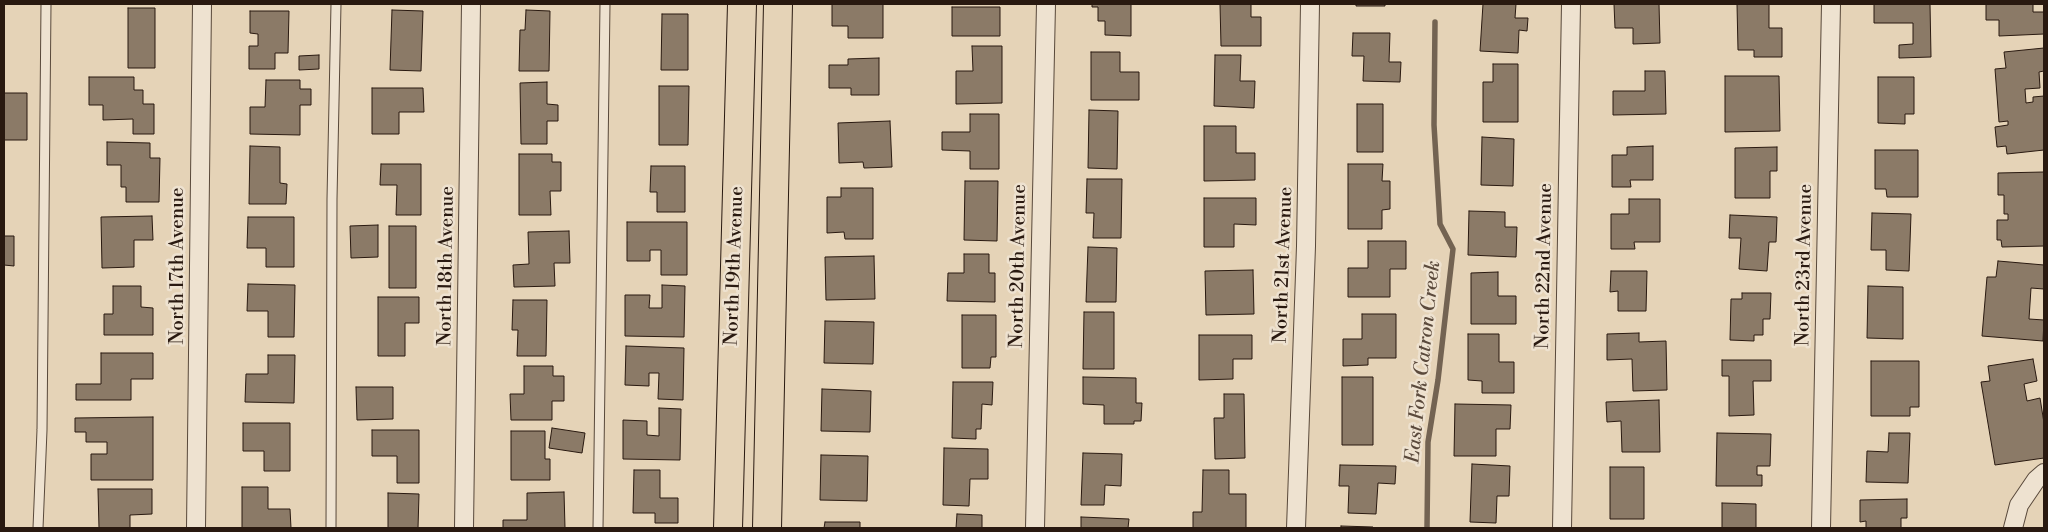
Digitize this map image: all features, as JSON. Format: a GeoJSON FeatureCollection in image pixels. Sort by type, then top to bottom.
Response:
{"type":"FeatureCollection","features":[{"type":"Feature","properties":{"kind":"main road","name":"North 19th Avenue"},"geometry":{"type":"LineString","coordinates":[[728,528],[742,4]]}},
{"type":"Feature","properties":{"kind":"main road","name":"North 19th Avenue"},"geometry":{"type":"LineString","coordinates":[[767,528],[778,4]]}},
{"type":"Feature","properties":{"kind":"street","name":"North 17th Avenue"},"geometry":{"type":"LineString","coordinates":[[196,528],[202,4]]}},
{"type":"Feature","properties":{"kind":"street","name":"North 18th Avenue"},"geometry":{"type":"LineString","coordinates":[[464,528],[471,4]]}},
{"type":"Feature","properties":{"kind":"street","name":"North 20th Avenue"},"geometry":{"type":"LineString","coordinates":[[1035,528],[1046,4]]}},
{"type":"Feature","properties":{"kind":"street","name":"North 21st Avenue"},"geometry":{"type":"LineString","coordinates":[[1296,528],[1306,246],[1310,4]]}},
{"type":"Feature","properties":{"kind":"street","name":"North 22nd Avenue"},"geometry":{"type":"LineString","coordinates":[[1562,528],[1572,4]]}},
{"type":"Feature","properties":{"kind":"street","name":"North 23rd Avenue"},"geometry":{"type":"LineString","coordinates":[[1821,528],[1832,4]]}},
{"type":"Feature","properties":{"kind":"street"},"geometry":{"type":"LineString","coordinates":[[2013,528],[2023,498],[2036,480],[2044,473]]}},
{"type":"Feature","properties":{"kind":"lane"},"geometry":{"type":"LineString","coordinates":[[38,528],[42,430],[46,4]]}},
{"type":"Feature","properties":{"kind":"lane"},"geometry":{"type":"LineString","coordinates":[[331,528],[332,199],[336,4]]}},
{"type":"Feature","properties":{"kind":"lane"},"geometry":{"type":"LineString","coordinates":[[598,528],[605,4]]}},
{"type":"Feature","properties":{"kind":"building"},"geometry":{"type":"Polygon","coordinates":[[[832,4],[883,4],[883,38],[848,38],[848,26],[832,26],[832,4]]]}},
{"type":"Feature","properties":{"kind":"building"},"geometry":{"type":"Polygon","coordinates":[[[1092,4],[1131,4],[1131,36],[1105,35],[1105,21],[1098,21],[1098,7],[1092,7],[1092,4]]]}},
{"type":"Feature","properties":{"kind":"building"},"geometry":{"type":"Polygon","coordinates":[[[1220,4],[1251,4],[1251,17],[1261,17],[1261,46],[1221,46],[1220,4]]]}},
{"type":"Feature","properties":{"kind":"building"},"geometry":{"type":"Polygon","coordinates":[[[1356,4],[1385,4],[1385,6],[1356,6],[1356,4]]]}},
{"type":"Feature","properties":{"kind":"building"},"geometry":{"type":"Polygon","coordinates":[[[1483,4],[1516,4],[1515,18],[1528,18],[1527,31],[1519,30],[1518,53],[1480,51],[1483,4]]]}},
{"type":"Feature","properties":{"kind":"building"},"geometry":{"type":"Polygon","coordinates":[[[1614,4],[1659,4],[1660,43],[1633,44],[1633,28],[1615,28],[1614,4]]]}},
{"type":"Feature","properties":{"kind":"building"},"geometry":{"type":"Polygon","coordinates":[[[1737,4],[1769,4],[1769,28],[1782,28],[1782,57],[1754,57],[1754,50],[1738,50],[1737,4]]]}},
{"type":"Feature","properties":{"kind":"building"},"geometry":{"type":"Polygon","coordinates":[[[1874,4],[1930,4],[1931,57],[1899,58],[1899,45],[1913,44],[1913,23],[1874,23],[1874,4]]]}},
{"type":"Feature","properties":{"kind":"building"},"geometry":{"type":"Polygon","coordinates":[[[1986,4],[2033,4],[2033,12],[2044,12],[2044,34],[1999,36],[1999,20],[1986,20],[1986,4]]]}},
{"type":"Feature","properties":{"kind":"building"},"geometry":{"type":"Polygon","coordinates":[[[952,7],[1000,7],[1000,36],[952,36],[952,7]]]}},
{"type":"Feature","properties":{"kind":"building"},"geometry":{"type":"Polygon","coordinates":[[[128,8],[155,8],[155,68],[128,68],[128,8]]]}},
{"type":"Feature","properties":{"kind":"building"},"geometry":{"type":"Polygon","coordinates":[[[392,10],[423,11],[421,71],[390,70],[392,10]]]}},
{"type":"Feature","properties":{"kind":"building"},"geometry":{"type":"Polygon","coordinates":[[[526,10],[550,11],[549,71],[519,71],[520,30],[525,30],[526,10]]]}},
{"type":"Feature","properties":{"kind":"building"},"geometry":{"type":"Polygon","coordinates":[[[250,11],[289,11],[288,53],[275,53],[275,69],[249,69],[249,46],[258,46],[258,34],[250,33],[250,11]]]}},
{"type":"Feature","properties":{"kind":"building"},"geometry":{"type":"Polygon","coordinates":[[[662,14],[688,14],[688,70],[661,70],[662,14]]]}},
{"type":"Feature","properties":{"kind":"building"},"geometry":{"type":"Polygon","coordinates":[[[1353,33],[1390,33],[1389,62],[1401,62],[1400,82],[1363,81],[1364,56],[1352,56],[1353,33]]]}},
{"type":"Feature","properties":{"kind":"building"},"geometry":{"type":"Polygon","coordinates":[[[972,46],[1002,46],[1002,103],[956,104],[956,71],[973,71],[972,46]]]}},
{"type":"Feature","properties":{"kind":"building"},"geometry":{"type":"Polygon","coordinates":[[[2044,48],[2044,71],[2039,72],[2040,88],[2025,89],[2026,103],[2033,102],[2033,97],[2044,96],[2044,150],[2007,154],[2006,146],[1997,147],[1995,127],[2008,125],[2008,121],[1999,122],[1995,69],[2006,68],[2004,52],[2044,48]]]}},
{"type":"Feature","properties":{"kind":"building"},"geometry":{"type":"Polygon","coordinates":[[[1091,52],[1120,52],[1120,72],[1139,72],[1139,100],[1091,100],[1091,52]]]}},
{"type":"Feature","properties":{"kind":"building"},"geometry":{"type":"Polygon","coordinates":[[[319,55],[319,69],[299,70],[299,56],[319,55]]]}},
{"type":"Feature","properties":{"kind":"building"},"geometry":{"type":"Polygon","coordinates":[[[1215,55],[1241,55],[1240,81],[1255,81],[1254,108],[1214,106],[1215,55]]]}},
{"type":"Feature","properties":{"kind":"building"},"geometry":{"type":"Polygon","coordinates":[[[879,58],[879,95],[851,95],[851,88],[829,88],[829,65],[848,65],[848,59],[879,58]]]}},
{"type":"Feature","properties":{"kind":"building"},"geometry":{"type":"Polygon","coordinates":[[[1493,64],[1518,64],[1518,122],[1483,122],[1483,82],[1493,82],[1493,64]]]}},
{"type":"Feature","properties":{"kind":"building"},"geometry":{"type":"Polygon","coordinates":[[[1645,71],[1665,71],[1666,114],[1613,115],[1613,91],[1645,91],[1645,71]]]}},
{"type":"Feature","properties":{"kind":"building"},"geometry":{"type":"Polygon","coordinates":[[[1725,76],[1779,76],[1780,131],[1725,132],[1725,76]]]}},
{"type":"Feature","properties":{"kind":"building"},"geometry":{"type":"Polygon","coordinates":[[[89,77],[134,77],[134,90],[143,90],[143,104],[154,104],[154,134],[133,134],[133,119],[103,120],[103,105],[89,105],[89,77]]]}},
{"type":"Feature","properties":{"kind":"building"},"geometry":{"type":"Polygon","coordinates":[[[1878,77],[1914,77],[1914,114],[1905,114],[1905,124],[1878,123],[1878,77]]]}},
{"type":"Feature","properties":{"kind":"building"},"geometry":{"type":"Polygon","coordinates":[[[266,80],[300,80],[300,89],[311,89],[311,105],[300,105],[300,135],[250,134],[250,107],[265,107],[266,80]]]}},
{"type":"Feature","properties":{"kind":"building"},"geometry":{"type":"Polygon","coordinates":[[[547,82],[547,104],[558,105],[558,121],[547,121],[547,144],[521,144],[520,83],[547,82]]]}},
{"type":"Feature","properties":{"kind":"building"},"geometry":{"type":"Polygon","coordinates":[[[659,86],[689,86],[688,145],[659,145],[659,86]]]}},
{"type":"Feature","properties":{"kind":"building"},"geometry":{"type":"Polygon","coordinates":[[[372,88],[423,88],[424,112],[399,112],[399,134],[372,134],[372,88]]]}},
{"type":"Feature","properties":{"kind":"building"},"geometry":{"type":"Polygon","coordinates":[[[4,93],[27,93],[27,140],[4,140],[4,93]]]}},
{"type":"Feature","properties":{"kind":"building"},"geometry":{"type":"Polygon","coordinates":[[[1357,104],[1383,104],[1383,152],[1357,152],[1357,104]]]}},
{"type":"Feature","properties":{"kind":"building"},"geometry":{"type":"Polygon","coordinates":[[[1089,110],[1118,111],[1117,169],[1088,168],[1089,110]]]}},
{"type":"Feature","properties":{"kind":"building"},"geometry":{"type":"Polygon","coordinates":[[[970,114],[999,114],[999,169],[970,169],[970,151],[942,150],[942,132],[970,132],[970,114]]]}},
{"type":"Feature","properties":{"kind":"building"},"geometry":{"type":"Polygon","coordinates":[[[890,121],[892,167],[864,168],[863,162],[839,163],[838,123],[890,121]]]}},
{"type":"Feature","properties":{"kind":"building"},"geometry":{"type":"Polygon","coordinates":[[[1204,126],[1236,126],[1236,153],[1255,153],[1255,180],[1204,181],[1204,126]]]}},
{"type":"Feature","properties":{"kind":"building"},"geometry":{"type":"Polygon","coordinates":[[[1482,137],[1514,139],[1513,186],[1481,185],[1482,137]]]}},
{"type":"Feature","properties":{"kind":"building"},"geometry":{"type":"Polygon","coordinates":[[[107,142],[150,143],[150,158],[160,158],[159,202],[126,202],[126,187],[121,187],[121,165],[107,165],[107,142]]]}},
{"type":"Feature","properties":{"kind":"building"},"geometry":{"type":"Polygon","coordinates":[[[250,146],[280,147],[280,183],[287,184],[286,204],[249,204],[250,146]]]}},
{"type":"Feature","properties":{"kind":"building"},"geometry":{"type":"Polygon","coordinates":[[[1653,146],[1653,180],[1630,180],[1631,187],[1612,187],[1612,155],[1627,155],[1627,147],[1653,146]]]}},
{"type":"Feature","properties":{"kind":"building"},"geometry":{"type":"Polygon","coordinates":[[[1777,147],[1777,171],[1770,171],[1770,198],[1735,198],[1735,148],[1777,147]]]}},
{"type":"Feature","properties":{"kind":"building"},"geometry":{"type":"Polygon","coordinates":[[[1875,150],[1918,150],[1918,197],[1887,197],[1886,189],[1875,189],[1875,150]]]}},
{"type":"Feature","properties":{"kind":"building"},"geometry":{"type":"Polygon","coordinates":[[[519,154],[552,154],[552,162],[561,162],[561,191],[550,191],[551,215],[519,215],[519,154]]]}},
{"type":"Feature","properties":{"kind":"building"},"geometry":{"type":"Polygon","coordinates":[[[381,164],[421,164],[421,215],[396,215],[397,185],[380,185],[381,164]]]}},
{"type":"Feature","properties":{"kind":"building"},"geometry":{"type":"Polygon","coordinates":[[[1348,164],[1383,164],[1382,181],[1390,181],[1390,209],[1382,210],[1382,229],[1348,229],[1348,164]]]}},
{"type":"Feature","properties":{"kind":"building"},"geometry":{"type":"Polygon","coordinates":[[[651,166],[685,166],[685,212],[657,212],[657,192],[650,192],[651,166]]]}},
{"type":"Feature","properties":{"kind":"building"},"geometry":{"type":"Polygon","coordinates":[[[2044,172],[2044,246],[2002,247],[2001,240],[1997,240],[1997,220],[2008,220],[2008,214],[2004,214],[2004,195],[1998,195],[1998,173],[2044,172]]]}},
{"type":"Feature","properties":{"kind":"building"},"geometry":{"type":"Polygon","coordinates":[[[1087,179],[1122,179],[1121,238],[1093,238],[1094,213],[1086,213],[1087,179]]]}},
{"type":"Feature","properties":{"kind":"building"},"geometry":{"type":"Polygon","coordinates":[[[965,181],[998,181],[997,241],[964,240],[965,181]]]}},
{"type":"Feature","properties":{"kind":"building"},"geometry":{"type":"Polygon","coordinates":[[[841,188],[873,188],[873,239],[845,239],[844,232],[827,233],[827,197],[841,197],[841,188]]]}},
{"type":"Feature","properties":{"kind":"building"},"geometry":{"type":"Polygon","coordinates":[[[1204,198],[1256,198],[1256,225],[1234,224],[1234,247],[1204,247],[1204,198]]]}},
{"type":"Feature","properties":{"kind":"building"},"geometry":{"type":"Polygon","coordinates":[[[1629,199],[1660,199],[1660,242],[1634,242],[1635,249],[1611,249],[1611,214],[1629,214],[1629,199]]]}},
{"type":"Feature","properties":{"kind":"building"},"geometry":{"type":"Polygon","coordinates":[[[1469,211],[1505,212],[1505,227],[1517,227],[1516,257],[1468,255],[1469,211]]]}},
{"type":"Feature","properties":{"kind":"building"},"geometry":{"type":"Polygon","coordinates":[[[1872,213],[1911,214],[1909,271],[1886,270],[1886,250],[1871,250],[1872,213]]]}},
{"type":"Feature","properties":{"kind":"building"},"geometry":{"type":"Polygon","coordinates":[[[1730,215],[1777,217],[1776,242],[1769,242],[1767,271],[1739,269],[1741,238],[1729,238],[1730,215]]]}},
{"type":"Feature","properties":{"kind":"building"},"geometry":{"type":"Polygon","coordinates":[[[152,216],[153,240],[134,240],[134,267],[102,268],[101,217],[152,216]]]}},
{"type":"Feature","properties":{"kind":"building"},"geometry":{"type":"Polygon","coordinates":[[[248,217],[294,217],[294,267],[266,267],[266,248],[247,248],[248,217]]]}},
{"type":"Feature","properties":{"kind":"building"},"geometry":{"type":"Polygon","coordinates":[[[627,222],[687,222],[687,275],[661,275],[661,250],[650,250],[650,261],[627,261],[627,222]]]}},
{"type":"Feature","properties":{"kind":"building"},"geometry":{"type":"Polygon","coordinates":[[[378,225],[378,257],[351,258],[350,226],[378,225]]]}},
{"type":"Feature","properties":{"kind":"building"},"geometry":{"type":"Polygon","coordinates":[[[389,226],[416,226],[416,288],[389,288],[389,226]]]}},
{"type":"Feature","properties":{"kind":"building"},"geometry":{"type":"Polygon","coordinates":[[[569,231],[570,263],[554,263],[555,286],[514,287],[513,265],[529,264],[528,232],[569,231]]]}},
{"type":"Feature","properties":{"kind":"building"},"geometry":{"type":"Polygon","coordinates":[[[4,236],[14,236],[14,266],[4,265],[4,236]]]}},
{"type":"Feature","properties":{"kind":"building"},"geometry":{"type":"Polygon","coordinates":[[[1368,241],[1406,241],[1406,269],[1390,269],[1390,297],[1348,297],[1348,268],[1368,268],[1368,241]]]}},
{"type":"Feature","properties":{"kind":"building"},"geometry":{"type":"Polygon","coordinates":[[[1088,247],[1117,248],[1116,302],[1086,302],[1088,247]]]}},
{"type":"Feature","properties":{"kind":"building"},"geometry":{"type":"Polygon","coordinates":[[[964,254],[989,254],[989,273],[995,273],[995,302],[947,301],[948,273],[964,273],[964,254]]]}},
{"type":"Feature","properties":{"kind":"building"},"geometry":{"type":"Polygon","coordinates":[[[874,256],[875,299],[826,300],[825,257],[874,256]]]}},
{"type":"Feature","properties":{"kind":"building"},"geometry":{"type":"Polygon","coordinates":[[[1998,261],[2044,265],[2044,289],[2031,288],[2029,319],[2044,320],[2043,341],[1982,336],[1987,277],[1996,277],[1998,261]]]}},
{"type":"Feature","properties":{"kind":"building"},"geometry":{"type":"Polygon","coordinates":[[[1253,270],[1254,314],[1206,315],[1205,271],[1253,270]]]}},
{"type":"Feature","properties":{"kind":"building"},"geometry":{"type":"Polygon","coordinates":[[[1611,271],[1647,271],[1646,311],[1618,311],[1618,291],[1610,292],[1611,271]]]}},
{"type":"Feature","properties":{"kind":"building"},"geometry":{"type":"Polygon","coordinates":[[[1498,272],[1498,296],[1516,296],[1516,324],[1471,324],[1471,273],[1498,272]]]}},
{"type":"Feature","properties":{"kind":"building"},"geometry":{"type":"Polygon","coordinates":[[[248,284],[295,285],[294,337],[268,337],[268,311],[247,311],[248,284]]]}},
{"type":"Feature","properties":{"kind":"building"},"geometry":{"type":"Polygon","coordinates":[[[662,285],[685,286],[684,337],[625,336],[625,295],[650,295],[649,308],[662,308],[662,285]]]}},
{"type":"Feature","properties":{"kind":"building"},"geometry":{"type":"Polygon","coordinates":[[[113,286],[141,286],[141,307],[153,308],[153,335],[104,335],[104,314],[113,314],[113,286]]]}},
{"type":"Feature","properties":{"kind":"building"},"geometry":{"type":"Polygon","coordinates":[[[1868,286],[1903,287],[1903,339],[1867,338],[1868,286]]]}},
{"type":"Feature","properties":{"kind":"building"},"geometry":{"type":"Polygon","coordinates":[[[1742,293],[1771,293],[1770,319],[1763,319],[1763,335],[1754,335],[1754,341],[1730,340],[1731,299],[1742,299],[1742,293]]]}},
{"type":"Feature","properties":{"kind":"building"},"geometry":{"type":"Polygon","coordinates":[[[378,297],[419,297],[419,323],[405,323],[405,356],[378,356],[378,297]]]}},
{"type":"Feature","properties":{"kind":"building"},"geometry":{"type":"Polygon","coordinates":[[[513,300],[547,300],[546,356],[517,356],[518,330],[512,330],[513,300]]]}},
{"type":"Feature","properties":{"kind":"building"},"geometry":{"type":"Polygon","coordinates":[[[1084,312],[1114,312],[1114,369],[1083,369],[1084,312]]]}},
{"type":"Feature","properties":{"kind":"building"},"geometry":{"type":"Polygon","coordinates":[[[1362,314],[1396,314],[1396,358],[1368,358],[1368,365],[1343,366],[1343,339],[1362,339],[1362,314]]]}},
{"type":"Feature","properties":{"kind":"building"},"geometry":{"type":"Polygon","coordinates":[[[962,315],[996,315],[996,357],[991,357],[990,368],[962,368],[962,315]]]}},
{"type":"Feature","properties":{"kind":"building"},"geometry":{"type":"Polygon","coordinates":[[[825,321],[874,322],[873,364],[824,363],[825,321]]]}},
{"type":"Feature","properties":{"kind":"building"},"geometry":{"type":"Polygon","coordinates":[[[1639,333],[1639,342],[1666,341],[1667,390],[1633,391],[1632,359],[1607,360],[1607,334],[1639,333]]]}},
{"type":"Feature","properties":{"kind":"building"},"geometry":{"type":"Polygon","coordinates":[[[1468,334],[1499,334],[1499,362],[1514,362],[1514,393],[1482,393],[1482,381],[1468,380],[1468,334]]]}},
{"type":"Feature","properties":{"kind":"building"},"geometry":{"type":"Polygon","coordinates":[[[1199,335],[1252,335],[1252,359],[1233,359],[1233,379],[1199,380],[1199,335]]]}},
{"type":"Feature","properties":{"kind":"building"},"geometry":{"type":"Polygon","coordinates":[[[626,346],[684,348],[683,400],[658,399],[659,373],[649,373],[649,386],[625,385],[626,346]]]}},
{"type":"Feature","properties":{"kind":"building"},"geometry":{"type":"Polygon","coordinates":[[[101,353],[153,353],[153,379],[131,379],[131,400],[76,400],[76,384],[101,384],[101,353]]]}},
{"type":"Feature","properties":{"kind":"building"},"geometry":{"type":"Polygon","coordinates":[[[268,355],[295,355],[294,403],[245,402],[246,374],[268,374],[268,355]]]}},
{"type":"Feature","properties":{"kind":"building"},"geometry":{"type":"Polygon","coordinates":[[[2033,359],[2037,381],[2024,384],[2027,401],[2040,398],[2044,423],[2044,458],[1995,465],[1981,382],[1990,381],[1988,366],[2033,359]]]}},
{"type":"Feature","properties":{"kind":"building"},"geometry":{"type":"Polygon","coordinates":[[[1722,360],[1771,360],[1771,381],[1753,381],[1754,415],[1729,416],[1729,376],[1722,376],[1722,360]]]}},
{"type":"Feature","properties":{"kind":"building"},"geometry":{"type":"Polygon","coordinates":[[[1871,361],[1919,361],[1919,407],[1910,407],[1910,416],[1871,416],[1871,361]]]}},
{"type":"Feature","properties":{"kind":"building"},"geometry":{"type":"Polygon","coordinates":[[[524,366],[553,366],[553,376],[564,376],[564,401],[552,401],[552,420],[511,420],[510,394],[524,394],[524,366]]]}},
{"type":"Feature","properties":{"kind":"building"},"geometry":{"type":"Polygon","coordinates":[[[1083,377],[1136,378],[1136,403],[1142,403],[1141,421],[1134,421],[1134,424],[1104,424],[1104,405],[1083,404],[1083,377]]]}},
{"type":"Feature","properties":{"kind":"building"},"geometry":{"type":"Polygon","coordinates":[[[1342,377],[1373,377],[1373,445],[1342,445],[1342,377]]]}},
{"type":"Feature","properties":{"kind":"building"},"geometry":{"type":"Polygon","coordinates":[[[953,382],[993,382],[992,405],[982,404],[981,429],[976,429],[976,439],[952,438],[953,382]]]}},
{"type":"Feature","properties":{"kind":"building"},"geometry":{"type":"Polygon","coordinates":[[[356,387],[393,387],[393,419],[357,420],[356,387]]]}},
{"type":"Feature","properties":{"kind":"building"},"geometry":{"type":"Polygon","coordinates":[[[822,389],[871,391],[870,432],[821,431],[822,389]]]}},
{"type":"Feature","properties":{"kind":"building"},"geometry":{"type":"Polygon","coordinates":[[[1224,394],[1244,394],[1245,458],[1215,459],[1214,418],[1224,418],[1224,394]]]}},
{"type":"Feature","properties":{"kind":"building"},"geometry":{"type":"Polygon","coordinates":[[[1659,400],[1660,452],[1622,452],[1621,421],[1607,422],[1606,402],[1659,400]]]}},
{"type":"Feature","properties":{"kind":"building"},"geometry":{"type":"Polygon","coordinates":[[[1455,404],[1511,405],[1510,429],[1496,429],[1496,456],[1454,456],[1455,404]]]}},
{"type":"Feature","properties":{"kind":"building"},"geometry":{"type":"Polygon","coordinates":[[[659,408],[681,409],[680,460],[623,459],[623,420],[647,421],[647,435],[659,436],[659,408]]]}},
{"type":"Feature","properties":{"kind":"building"},"geometry":{"type":"Polygon","coordinates":[[[153,417],[153,480],[91,480],[91,454],[107,454],[107,442],[86,442],[86,432],[75,432],[75,418],[153,417]]]}},
{"type":"Feature","properties":{"kind":"building"},"geometry":{"type":"Polygon","coordinates":[[[243,423],[290,423],[290,471],[264,471],[264,451],[243,451],[243,423]]]}},
{"type":"Feature","properties":{"kind":"building"},"geometry":{"type":"Polygon","coordinates":[[[552,428],[585,433],[582,453],[549,448],[552,428]]]}},
{"type":"Feature","properties":{"kind":"building"},"geometry":{"type":"Polygon","coordinates":[[[372,430],[419,430],[419,483],[397,483],[397,456],[372,456],[372,430]]]}},
{"type":"Feature","properties":{"kind":"building"},"geometry":{"type":"Polygon","coordinates":[[[511,431],[545,431],[545,459],[550,459],[550,480],[511,480],[511,431]]]}},
{"type":"Feature","properties":{"kind":"building"},"geometry":{"type":"Polygon","coordinates":[[[1717,433],[1771,434],[1770,466],[1757,466],[1757,475],[1762,475],[1762,486],[1716,486],[1717,433]]]}},
{"type":"Feature","properties":{"kind":"building"},"geometry":{"type":"Polygon","coordinates":[[[1889,433],[1910,433],[1908,483],[1866,482],[1867,451],[1888,452],[1889,433]]]}},
{"type":"Feature","properties":{"kind":"building"},"geometry":{"type":"Polygon","coordinates":[[[944,448],[988,449],[988,479],[970,479],[969,506],[943,505],[944,448]]]}},
{"type":"Feature","properties":{"kind":"building"},"geometry":{"type":"Polygon","coordinates":[[[1083,453],[1122,454],[1121,486],[1105,485],[1104,505],[1081,505],[1083,453]]]}},
{"type":"Feature","properties":{"kind":"building"},"geometry":{"type":"Polygon","coordinates":[[[821,455],[868,456],[867,501],[820,500],[821,455]]]}},
{"type":"Feature","properties":{"kind":"building"},"geometry":{"type":"Polygon","coordinates":[[[1472,464],[1510,466],[1509,496],[1497,496],[1496,523],[1470,522],[1472,464]]]}},
{"type":"Feature","properties":{"kind":"building"},"geometry":{"type":"Polygon","coordinates":[[[1340,465],[1396,466],[1395,484],[1378,483],[1376,514],[1348,513],[1349,486],[1339,486],[1340,465]]]}},
{"type":"Feature","properties":{"kind":"building"},"geometry":{"type":"Polygon","coordinates":[[[1610,467],[1644,467],[1644,519],[1610,519],[1610,467]]]}},
{"type":"Feature","properties":{"kind":"building"},"geometry":{"type":"Polygon","coordinates":[[[634,470],[660,470],[660,498],[678,498],[678,523],[655,523],[655,513],[633,513],[634,470]]]}},
{"type":"Feature","properties":{"kind":"building"},"geometry":{"type":"Polygon","coordinates":[[[1203,470],[1229,470],[1229,494],[1246,494],[1246,528],[1193,528],[1193,512],[1202,512],[1203,470]]]}},
{"type":"Feature","properties":{"kind":"building"},"geometry":{"type":"Polygon","coordinates":[[[242,487],[268,487],[268,509],[290,509],[291,528],[242,528],[242,487]]]}},
{"type":"Feature","properties":{"kind":"building"},"geometry":{"type":"Polygon","coordinates":[[[98,489],[152,489],[152,514],[130,515],[130,528],[99,528],[98,489]]]}},
{"type":"Feature","properties":{"kind":"building"},"geometry":{"type":"Polygon","coordinates":[[[564,492],[565,528],[503,528],[503,520],[527,520],[527,493],[564,492]]]}},
{"type":"Feature","properties":{"kind":"building"},"geometry":{"type":"Polygon","coordinates":[[[388,493],[419,494],[418,528],[388,528],[388,493]]]}},
{"type":"Feature","properties":{"kind":"building"},"geometry":{"type":"Polygon","coordinates":[[[1907,499],[1907,518],[1901,518],[1901,528],[1866,528],[1866,521],[1860,522],[1860,500],[1907,499]]]}},
{"type":"Feature","properties":{"kind":"building"},"geometry":{"type":"Polygon","coordinates":[[[1722,503],[1756,504],[1756,528],[1722,528],[1722,503]]]}},
{"type":"Feature","properties":{"kind":"building"},"geometry":{"type":"Polygon","coordinates":[[[957,514],[982,515],[982,528],[956,528],[957,514]]]}},
{"type":"Feature","properties":{"kind":"building"},"geometry":{"type":"Polygon","coordinates":[[[1081,517],[1129,519],[1128,528],[1081,528],[1081,517]]]}},
{"type":"Feature","properties":{"kind":"building"},"geometry":{"type":"Polygon","coordinates":[[[825,522],[860,522],[860,528],[824,528],[825,522]]]}},
{"type":"Feature","properties":{"kind":"building"},"geometry":{"type":"Polygon","coordinates":[[[1341,526],[1373,527],[1373,528],[1341,528],[1341,526]]]}},
{"type":"Feature","properties":{"kind":"waterway","name":"East Fork Catron Creek"},"geometry":{"type":"LineString","coordinates":[[1427,528],[1428,442],[1438,380],[1453,249],[1440,224],[1434,125],[1435,22]]}}]}
